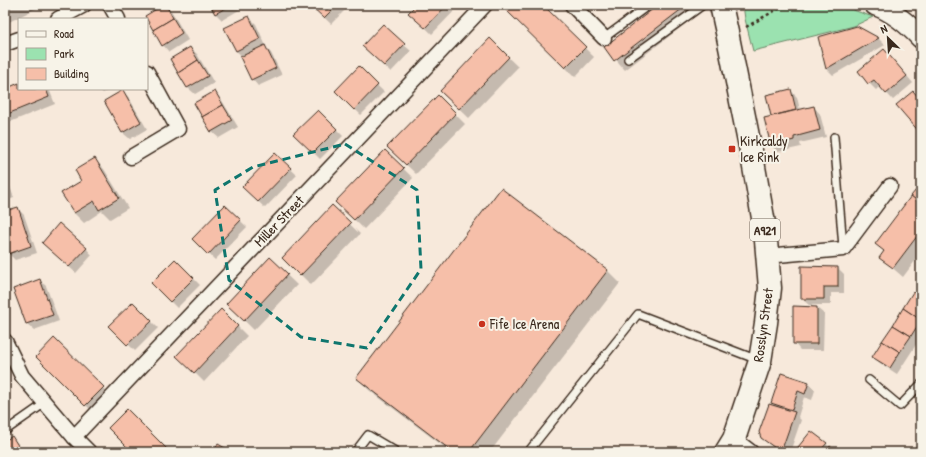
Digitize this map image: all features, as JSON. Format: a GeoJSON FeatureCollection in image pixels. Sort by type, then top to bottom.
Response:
{"type":"FeatureCollection","features":[{"type":"Feature","properties":{"kind":"main road","name":"Rosslyn Street"},"geometry":{"type":"LineString","coordinates":[[721,5],[754,164],[765,229],[770,288],[760,361],[737,448]]}},
{"type":"Feature","properties":{"kind":"main road"},"geometry":{"type":"LineString","coordinates":[[880,6],[914,30],[921,38]]}},
{"type":"Feature","properties":{"kind":"street"},"geometry":{"type":"LineString","coordinates":[[60,18],[84,5]]}},
{"type":"Feature","properties":{"kind":"street"},"geometry":{"type":"LineString","coordinates":[[110,5],[117,18]]}},
{"type":"Feature","properties":{"kind":"street","name":"Miller Street"},"geometry":{"type":"LineString","coordinates":[[74,437],[485,5]]}},
{"type":"Feature","properties":{"kind":"street"},"geometry":{"type":"LineString","coordinates":[[572,5],[604,38]]}},
{"type":"Feature","properties":{"kind":"street"},"geometry":{"type":"LineString","coordinates":[[5,44],[18,39]]}},
{"type":"Feature","properties":{"kind":"street"},"geometry":{"type":"LineString","coordinates":[[131,157],[178,129],[148,74]]}},
{"type":"Feature","properties":{"kind":"street"},"geometry":{"type":"LineString","coordinates":[[767,256],[843,249],[890,186]]}},
{"type":"Feature","properties":{"kind":"street"},"geometry":{"type":"LineString","coordinates":[[5,341],[22,376],[74,437],[89,452]]}},
{"type":"Feature","properties":{"kind":"lane"},"geometry":{"type":"LineString","coordinates":[[604,38],[649,5]]}},
{"type":"Feature","properties":{"kind":"lane"},"geometry":{"type":"LineString","coordinates":[[628,59],[702,5]]}},
{"type":"Feature","properties":{"kind":"lane"},"geometry":{"type":"LineString","coordinates":[[834,137],[843,249]]}},
{"type":"Feature","properties":{"kind":"lane"},"geometry":{"type":"LineString","coordinates":[[528,452],[638,314],[760,361]]}},
{"type":"Feature","properties":{"kind":"lane"},"geometry":{"type":"LineString","coordinates":[[869,380],[900,406],[921,384]]}},
{"type":"Feature","properties":{"kind":"lane"},"geometry":{"type":"LineString","coordinates":[[5,431],[45,403]]}},
{"type":"Feature","properties":{"kind":"lane"},"geometry":{"type":"LineString","coordinates":[[355,452],[368,435],[397,452]]}},
{"type":"Feature","properties":{"kind":"path"},"geometry":{"type":"LineString","coordinates":[[728,36],[785,5]]}},
{"type":"Feature","properties":{"kind":"highlighted area"},"geometry":{"type":"Polygon","coordinates":[[[345,144],[417,190],[421,269],[367,348],[301,337],[229,280],[215,190],[253,167],[345,144]]]}},
{"type":"Feature","properties":{"kind":"green space"},"geometry":{"type":"Polygon","coordinates":[[[743,5],[839,5],[873,17],[854,26],[753,51],[743,5]]]}},
{"type":"Feature","properties":{"kind":"building"},"geometry":{"type":"Polygon","coordinates":[[[5,5],[14,5],[5,9],[5,5]]]}},
{"type":"Feature","properties":{"kind":"building"},"geometry":{"type":"Polygon","coordinates":[[[163,5],[166,5],[173,18],[153,30],[148,21],[148,18],[145,16],[163,5]]]}},
{"type":"Feature","properties":{"kind":"building"},"geometry":{"type":"Polygon","coordinates":[[[210,5],[231,5],[215,14],[210,5]]]}},
{"type":"Feature","properties":{"kind":"building"},"geometry":{"type":"Polygon","coordinates":[[[310,5],[337,5],[324,18],[310,5]]]}},
{"type":"Feature","properties":{"kind":"building"},"geometry":{"type":"Polygon","coordinates":[[[416,5],[447,5],[425,28],[408,13],[416,5]]]}},
{"type":"Feature","properties":{"kind":"building"},"geometry":{"type":"Polygon","coordinates":[[[511,5],[543,5],[586,47],[565,68],[506,10],[511,5]]]}},
{"type":"Feature","properties":{"kind":"building"},"geometry":{"type":"Polygon","coordinates":[[[658,5],[687,5],[614,61],[604,47],[658,5]]]}},
{"type":"Feature","properties":{"kind":"building"},"geometry":{"type":"Polygon","coordinates":[[[249,16],[260,39],[236,51],[224,28],[249,16]]]}},
{"type":"Feature","properties":{"kind":"building"},"geometry":{"type":"Polygon","coordinates":[[[173,18],[182,33],[162,46],[153,30],[173,18]]]}},
{"type":"Feature","properties":{"kind":"building"},"geometry":{"type":"Polygon","coordinates":[[[383,24],[405,44],[384,66],[362,46],[383,24]]]}},
{"type":"Feature","properties":{"kind":"building"},"geometry":{"type":"Polygon","coordinates":[[[857,26],[879,38],[826,69],[818,37],[857,26]]]}},
{"type":"Feature","properties":{"kind":"building"},"geometry":{"type":"Polygon","coordinates":[[[490,38],[509,57],[459,109],[440,91],[490,38]]]}},
{"type":"Feature","properties":{"kind":"building"},"geometry":{"type":"Polygon","coordinates":[[[265,45],[276,68],[251,80],[240,57],[265,45]]]}},
{"type":"Feature","properties":{"kind":"building"},"geometry":{"type":"Polygon","coordinates":[[[190,47],[198,60],[178,73],[170,59],[190,47]]]}},
{"type":"Feature","properties":{"kind":"building"},"geometry":{"type":"Polygon","coordinates":[[[884,49],[907,76],[886,94],[874,80],[868,84],[858,71],[884,49]]]}},
{"type":"Feature","properties":{"kind":"building"},"geometry":{"type":"Polygon","coordinates":[[[198,60],[208,76],[187,88],[178,73],[198,60]]]}},
{"type":"Feature","properties":{"kind":"building"},"geometry":{"type":"Polygon","coordinates":[[[359,66],[378,85],[354,110],[335,91],[359,66]]]}},
{"type":"Feature","properties":{"kind":"building"},"geometry":{"type":"Polygon","coordinates":[[[18,83],[18,90],[46,90],[49,97],[5,115],[5,89],[18,83]]]}},
{"type":"Feature","properties":{"kind":"building"},"geometry":{"type":"Polygon","coordinates":[[[791,89],[796,110],[771,116],[766,95],[791,89]]]}},
{"type":"Feature","properties":{"kind":"building"},"geometry":{"type":"Polygon","coordinates":[[[123,90],[141,122],[122,133],[104,101],[123,90]]]}},
{"type":"Feature","properties":{"kind":"building"},"geometry":{"type":"Polygon","coordinates":[[[215,91],[223,105],[202,117],[194,103],[215,91]]]}},
{"type":"Feature","properties":{"kind":"building"},"geometry":{"type":"Polygon","coordinates":[[[913,91],[921,100],[921,134],[896,105],[913,91]]]}},
{"type":"Feature","properties":{"kind":"building"},"geometry":{"type":"Polygon","coordinates":[[[438,95],[456,113],[406,165],[387,147],[438,95]]]}},
{"type":"Feature","properties":{"kind":"building"},"geometry":{"type":"Polygon","coordinates":[[[223,105],[232,120],[211,132],[202,117],[223,105]]]}},
{"type":"Feature","properties":{"kind":"building"},"geometry":{"type":"Polygon","coordinates":[[[814,106],[820,130],[794,137],[794,140],[771,146],[764,118],[814,106]]]}},
{"type":"Feature","properties":{"kind":"building"},"geometry":{"type":"Polygon","coordinates":[[[318,110],[337,129],[313,153],[293,134],[318,110]]]}},
{"type":"Feature","properties":{"kind":"building"},"geometry":{"type":"Polygon","coordinates":[[[385,150],[404,168],[354,220],[335,202],[385,150]]]}},
{"type":"Feature","properties":{"kind":"building"},"geometry":{"type":"Polygon","coordinates":[[[275,153],[291,168],[258,202],[242,187],[275,153]]]}},
{"type":"Feature","properties":{"kind":"building"},"geometry":{"type":"Polygon","coordinates":[[[95,158],[119,198],[99,210],[94,201],[74,213],[61,193],[81,181],[75,170],[95,158]]]}},
{"type":"Feature","properties":{"kind":"building"},"geometry":{"type":"Polygon","coordinates":[[[921,184],[921,204],[911,196],[921,184]]]}},
{"type":"Feature","properties":{"kind":"building","name":"Fife Ice Arena"},"geometry":{"type":"Polygon","coordinates":[[[501,188],[608,270],[469,452],[453,452],[356,378],[501,188]]]}},
{"type":"Feature","properties":{"kind":"building"},"geometry":{"type":"Polygon","coordinates":[[[911,196],[921,204],[921,231],[893,268],[879,258],[884,251],[875,244],[911,196]]]}},
{"type":"Feature","properties":{"kind":"building"},"geometry":{"type":"Polygon","coordinates":[[[225,205],[241,220],[208,255],[192,239],[225,205]]]}},
{"type":"Feature","properties":{"kind":"building"},"geometry":{"type":"Polygon","coordinates":[[[332,205],[351,223],[300,276],[282,258],[332,205]]]}},
{"type":"Feature","properties":{"kind":"building"},"geometry":{"type":"Polygon","coordinates":[[[18,207],[31,246],[8,254],[5,246],[5,211],[18,207]]]}},
{"type":"Feature","properties":{"kind":"building"},"geometry":{"type":"Polygon","coordinates":[[[59,223],[87,248],[69,267],[42,243],[59,223]]]}},
{"type":"Feature","properties":{"kind":"building"},"geometry":{"type":"Polygon","coordinates":[[[270,257],[288,274],[244,321],[226,304],[270,257]]]}},
{"type":"Feature","properties":{"kind":"building"},"geometry":{"type":"Polygon","coordinates":[[[175,259],[194,278],[170,302],[151,283],[175,259]]]}},
{"type":"Feature","properties":{"kind":"building"},"geometry":{"type":"Polygon","coordinates":[[[801,266],[838,267],[838,287],[824,287],[824,299],[801,299],[801,266]]]}},
{"type":"Feature","properties":{"kind":"building"},"geometry":{"type":"Polygon","coordinates":[[[40,279],[53,315],[26,324],[13,289],[40,279]]]}},
{"type":"Feature","properties":{"kind":"building"},"geometry":{"type":"Polygon","coordinates":[[[913,292],[921,297],[921,320],[903,308],[913,292]]]}},
{"type":"Feature","properties":{"kind":"building"},"geometry":{"type":"Polygon","coordinates":[[[133,302],[152,321],[127,345],[108,326],[133,302]]]}},
{"type":"Feature","properties":{"kind":"building"},"geometry":{"type":"Polygon","coordinates":[[[793,306],[817,307],[817,344],[793,344],[793,306]]]}},
{"type":"Feature","properties":{"kind":"building"},"geometry":{"type":"Polygon","coordinates":[[[903,308],[921,320],[911,336],[893,325],[903,308]]]}},
{"type":"Feature","properties":{"kind":"building"},"geometry":{"type":"Polygon","coordinates":[[[221,309],[238,326],[194,373],[176,356],[221,309]]]}},
{"type":"Feature","properties":{"kind":"building"},"geometry":{"type":"Polygon","coordinates":[[[893,325],[911,336],[900,352],[882,341],[893,325]]]}},
{"type":"Feature","properties":{"kind":"building"},"geometry":{"type":"Polygon","coordinates":[[[54,338],[104,387],[85,406],[36,357],[54,338]]]}},
{"type":"Feature","properties":{"kind":"building"},"geometry":{"type":"Polygon","coordinates":[[[882,341],[900,352],[890,368],[872,357],[882,341]]]}},
{"type":"Feature","properties":{"kind":"building"},"geometry":{"type":"Polygon","coordinates":[[[781,373],[809,382],[805,394],[798,391],[792,410],[771,403],[781,373]]]}},
{"type":"Feature","properties":{"kind":"building"},"geometry":{"type":"Polygon","coordinates":[[[769,404],[795,412],[781,452],[761,438],[759,432],[769,404]]]}},
{"type":"Feature","properties":{"kind":"building"},"geometry":{"type":"Polygon","coordinates":[[[921,406],[921,418],[916,414],[921,406]]]}},
{"type":"Feature","properties":{"kind":"building"},"geometry":{"type":"Polygon","coordinates":[[[127,409],[170,452],[132,452],[108,428],[127,409]]]}},
{"type":"Feature","properties":{"kind":"building"},"geometry":{"type":"Polygon","coordinates":[[[811,431],[827,443],[819,452],[794,452],[811,431]]]}},
{"type":"Feature","properties":{"kind":"building"},"geometry":{"type":"Polygon","coordinates":[[[12,436],[22,452],[5,452],[5,441],[12,436]]]}},
{"type":"Feature","properties":{"kind":"building"},"geometry":{"type":"Polygon","coordinates":[[[218,444],[232,452],[213,452],[218,444]]]}},
{"type":"Feature","properties":{"kind":"building"},"geometry":{"type":"Polygon","coordinates":[[[830,446],[837,452],[825,452],[830,446]]]}},
{"type":"Feature","properties":{"kind":"place","name":"Kirkcaldy Ice Rink"},"geometry":{"type":"Point","coordinates":[732,149]}},
{"type":"Feature","properties":{"kind":"place","name":"Fife Ice Arena"},"geometry":{"type":"Point","coordinates":[482,324]}}]}
